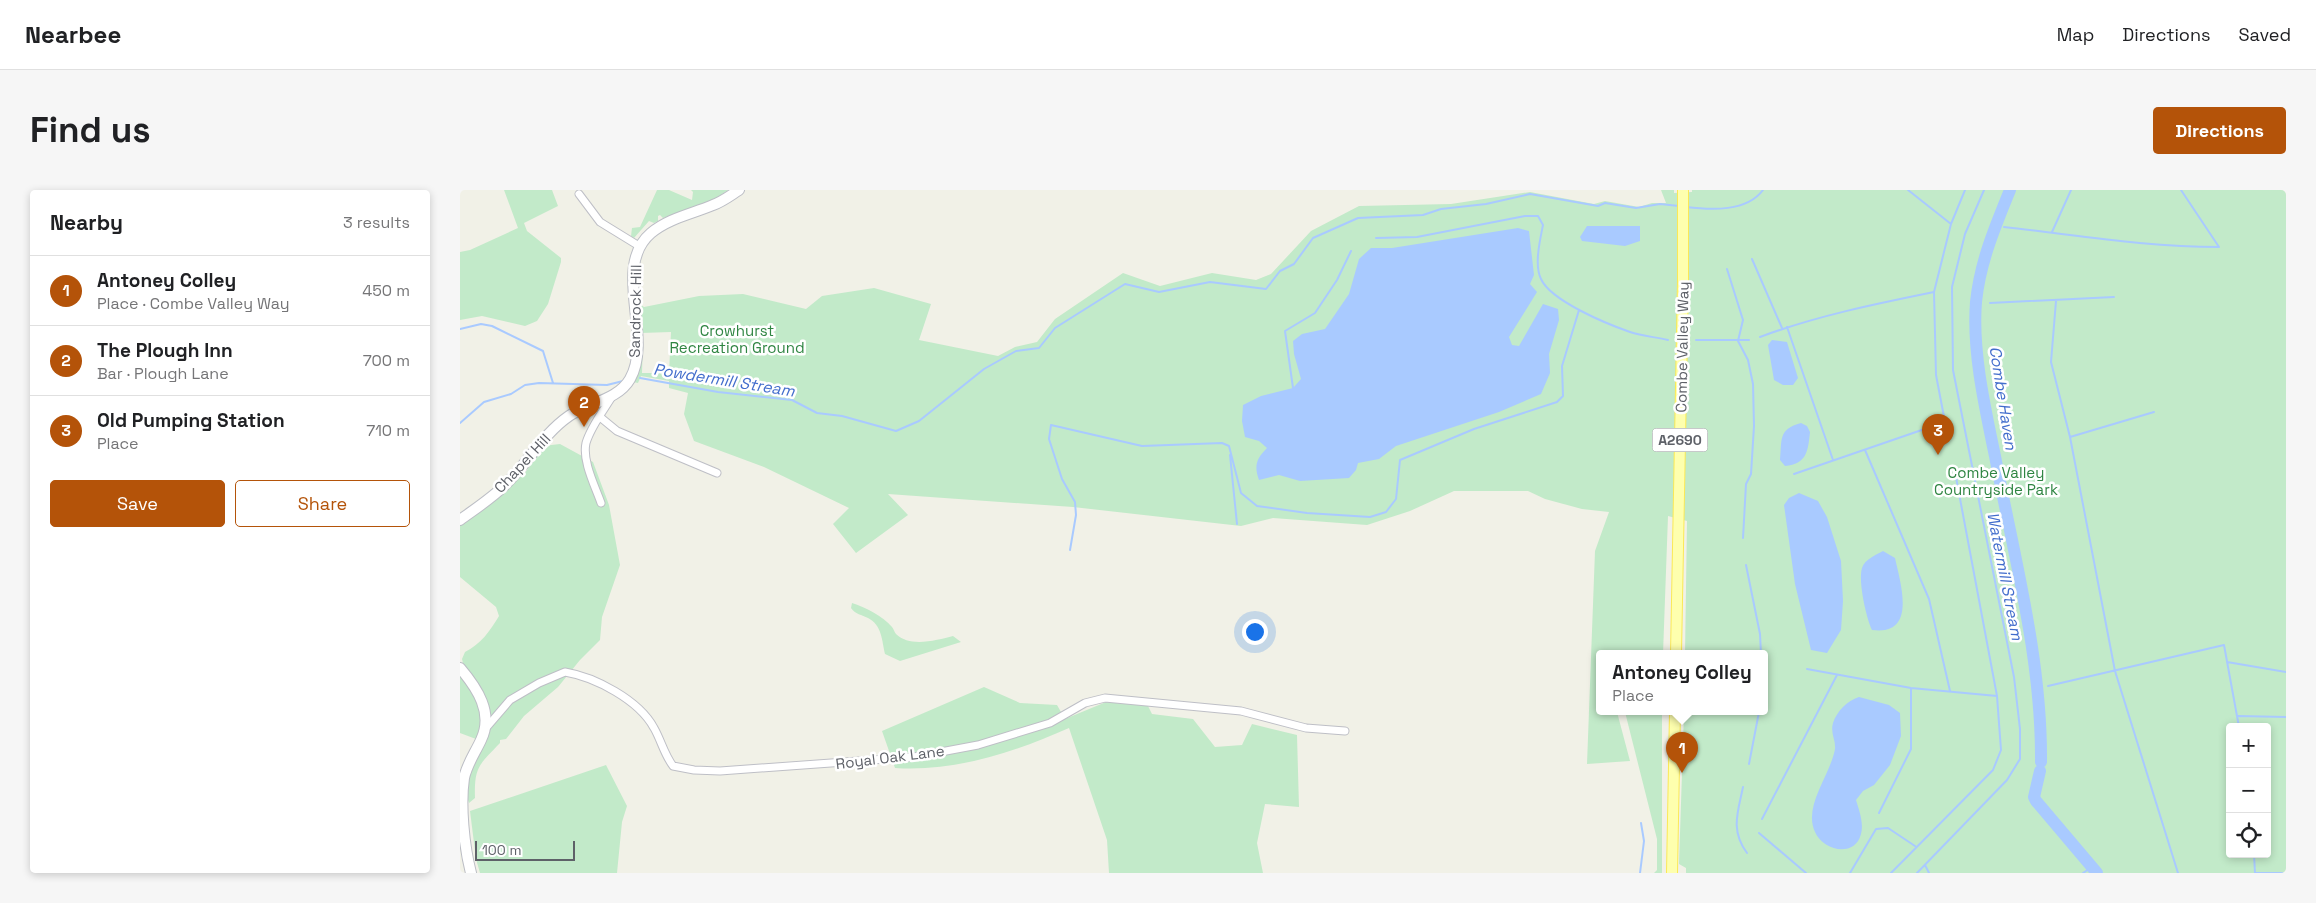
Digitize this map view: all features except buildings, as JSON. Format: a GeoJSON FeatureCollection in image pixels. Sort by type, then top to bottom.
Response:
{"type":"FeatureCollection","features":[{"type":"Feature","properties":{"kind":"main road","name":"Combe Valley Way"},"geometry":{"type":"LineString","coordinates":[[1676,650],[1684,225],[1683,191]]}},
{"type":"Feature","properties":{"kind":"main road"},"geometry":{"type":"LineString","coordinates":[[1672,873],[1675,715]]}},
{"type":"Feature","properties":{"kind":"street","name":"Sandrock Hill"},"geometry":{"type":"LineString","coordinates":[[613,395],[622,389],[630,378],[635,362],[637,336],[633,277],[639,246],[651,233],[669,221],[715,205],[739,190]]}},
{"type":"Feature","properties":{"kind":"street"},"geometry":{"type":"LineString","coordinates":[[579,194],[600,222],[639,246]]}},
{"type":"Feature","properties":{"kind":"street"},"geometry":{"type":"LineString","coordinates":[[601,503],[586,453],[589,437],[613,395]]}},
{"type":"Feature","properties":{"kind":"street","name":"Chapel Hill"},"geometry":{"type":"LineString","coordinates":[[460,520],[505,486],[557,426],[585,407],[613,395]]}},
{"type":"Feature","properties":{"kind":"street"},"geometry":{"type":"LineString","coordinates":[[600,417],[617,431],[717,473]]}},
{"type":"Feature","properties":{"kind":"street"},"geometry":{"type":"LineString","coordinates":[[460,668],[476,686],[483,702],[486,728],[467,768],[463,785],[464,836],[472,873]]}},
{"type":"Feature","properties":{"kind":"street","name":"Royal Oak Lane"},"geometry":{"type":"LineString","coordinates":[[486,728],[510,700],[539,683],[565,672],[600,685],[626,698],[641,710],[654,727],[667,758],[673,766],[694,770],[722,771],[914,757],[978,745],[1050,723],[1086,703],[1105,698],[1242,711],[1306,728],[1345,731]]}},
{"type":"Feature","properties":{"kind":"green space"},"geometry":{"type":"Polygon","coordinates":[[[504,190],[552,190],[558,206],[524,223],[527,231],[561,258],[548,304],[537,321],[525,326],[482,316],[460,320],[460,252],[470,250],[518,228],[504,190]]]}},
{"type":"Feature","properties":{"kind":"green space"},"geometry":{"type":"Polygon","coordinates":[[[657,190],[669,190],[692,200],[693,192],[691,190],[728,190],[712,201],[663,218],[660,215],[658,216],[658,221],[654,223],[649,221],[634,238],[631,236],[632,228],[640,227],[657,190]]]}},
{"type":"Feature","properties":{"kind":"green space","name":"Combe Valley Countryside Park"},"geometry":{"type":"Polygon","coordinates":[[[1661,190],[1674,190],[1674,193],[1692,192],[1692,190],[2286,190],[2286,873],[1686,873],[1686,868],[1679,864],[1684,715],[1768,715],[1768,650],[1685,650],[1687,521],[1668,516],[1663,650],[1596,650],[1596,715],[1618,715],[1630,761],[1587,764],[1595,551],[1609,512],[1582,509],[1545,499],[1528,491],[1454,491],[1410,511],[1367,525],[1273,518],[1241,526],[1073,507],[888,494],[908,515],[856,553],[833,524],[849,508],[764,467],[694,441],[684,414],[688,393],[669,388],[669,381],[641,376],[638,383],[633,382],[641,338],[643,339],[642,373],[669,373],[671,332],[641,333],[641,305],[644,307],[699,296],[743,294],[806,309],[822,296],[874,288],[931,304],[919,340],[998,356],[1015,347],[1037,342],[1055,319],[1123,273],[1160,286],[1212,273],[1256,280],[1271,274],[1311,231],[1359,206],[1451,204],[1530,192],[1594,204],[1605,201],[1639,207],[1652,203],[1666,203],[1661,190]]]}},
{"type":"Feature","properties":{"kind":"green space"},"geometry":{"type":"Polygon","coordinates":[[[560,444],[593,462],[609,505],[620,565],[602,617],[600,640],[580,660],[558,687],[524,716],[506,739],[500,740],[500,743],[479,767],[475,798],[469,803],[466,786],[467,777],[480,734],[476,739],[460,733],[460,674],[464,667],[462,659],[465,652],[485,637],[499,616],[496,607],[460,577],[460,524],[492,502],[525,473],[543,446],[560,444]]]}},
{"type":"Feature","properties":{"kind":"green space"},"geometry":{"type":"Polygon","coordinates":[[[852,603],[868,609],[879,616],[892,627],[896,634],[909,641],[924,642],[953,636],[961,642],[900,661],[885,654],[879,629],[873,621],[853,610],[851,608],[852,603]]]}},
{"type":"Feature","properties":{"kind":"green space"},"geometry":{"type":"Polygon","coordinates":[[[984,687],[1020,703],[1057,705],[1065,719],[1106,702],[1148,706],[1152,714],[1193,719],[1215,747],[1242,745],[1252,724],[1297,735],[1299,807],[1265,804],[1257,843],[1263,873],[1109,873],[1107,840],[1069,728],[1027,745],[984,759],[940,767],[895,768],[882,731],[984,687]]]}},
{"type":"Feature","properties":{"kind":"green space"},"geometry":{"type":"Polygon","coordinates":[[[1626,715],[1662,715],[1662,873],[1654,873],[1657,870],[1657,839],[1626,715]]]}},
{"type":"Feature","properties":{"kind":"green space"},"geometry":{"type":"Polygon","coordinates":[[[606,765],[627,806],[622,822],[617,873],[480,873],[476,859],[470,811],[606,765]]]}},
{"type":"Feature","properties":{"kind":"water"},"geometry":{"type":"Polygon","coordinates":[[[1587,226],[1640,226],[1640,241],[1625,246],[1582,241],[1580,237],[1587,226]]]}},
{"type":"Feature","properties":{"kind":"water"},"geometry":{"type":"Polygon","coordinates":[[[1518,228],[1529,231],[1534,275],[1530,284],[1537,292],[1509,337],[1512,345],[1519,346],[1543,304],[1558,309],[1559,320],[1549,354],[1550,373],[1541,394],[1499,412],[1396,446],[1379,459],[1358,463],[1356,470],[1349,478],[1300,481],[1279,475],[1259,480],[1257,463],[1267,448],[1259,441],[1245,437],[1242,421],[1243,405],[1261,396],[1293,388],[1301,379],[1294,354],[1293,341],[1302,334],[1325,329],[1349,294],[1359,259],[1371,248],[1392,248],[1518,228]]]}},
{"type":"Feature","properties":{"kind":"water"},"geometry":{"type":"Polygon","coordinates":[[[1772,340],[1787,342],[1798,378],[1793,385],[1783,385],[1774,380],[1768,345],[1772,340]]]}},
{"type":"Feature","properties":{"kind":"water"},"geometry":{"type":"Polygon","coordinates":[[[1801,423],[1807,426],[1810,432],[1807,451],[1798,463],[1785,466],[1780,460],[1781,441],[1788,428],[1801,423]]]}},
{"type":"Feature","properties":{"kind":"water"},"geometry":{"type":"Polygon","coordinates":[[[1799,493],[1818,501],[1827,517],[1841,561],[1843,601],[1841,630],[1827,653],[1811,650],[1795,584],[1784,505],[1789,498],[1799,493]]]}},
{"type":"Feature","properties":{"kind":"water"},"geometry":{"type":"Polygon","coordinates":[[[1883,551],[1895,558],[1903,606],[1901,617],[1895,625],[1886,630],[1872,630],[1863,599],[1861,574],[1866,562],[1883,551]]]}},
{"type":"Feature","properties":{"kind":"water"},"geometry":{"type":"Polygon","coordinates":[[[1859,697],[1889,705],[1900,713],[1901,736],[1890,765],[1874,785],[1863,791],[1856,800],[1862,825],[1858,842],[1846,849],[1839,849],[1825,844],[1819,839],[1812,822],[1812,812],[1835,749],[1832,730],[1833,723],[1847,704],[1859,697]]]}},
{"type":"Feature","properties":{"kind":"waterway","name":"Powdermill Stream"},"geometry":{"type":"LineString","coordinates":[[1686,207],[1717,209],[1738,206],[1756,197],[1763,190]]}},
{"type":"Feature","properties":{"kind":"waterway"},"geometry":{"type":"LineString","coordinates":[[1908,190],[1951,224]]}},
{"type":"Feature","properties":{"kind":"waterway"},"geometry":{"type":"LineString","coordinates":[[1794,474],[1945,422],[1936,375],[1934,292],[1951,224],[1965,190]]}},
{"type":"Feature","properties":{"kind":"waterway","name":"Watermill Stream"},"geometry":{"type":"LineString","coordinates":[[1917,873],[2007,780],[2020,759],[2020,729],[2014,677],[1953,370],[1952,287],[1965,234],[1984,190]]}},
{"type":"Feature","properties":{"kind":"waterway","name":"Combe Haven"},"geometry":{"type":"LineString","coordinates":[[2010,190],[1989,245],[1981,273],[1976,302],[1976,340],[1984,399],[2032,647],[2040,723],[2041,762]]}},
{"type":"Feature","properties":{"kind":"waterway"},"geometry":{"type":"LineString","coordinates":[[2052,232],[2071,190]]}},
{"type":"Feature","properties":{"kind":"waterway"},"geometry":{"type":"LineString","coordinates":[[2004,227],[2138,243],[2219,247],[2181,190]]}},
{"type":"Feature","properties":{"kind":"waterway","name":"Powdermill Stream"},"geometry":{"type":"LineString","coordinates":[[640,378],[718,392],[792,400],[817,413],[842,416],[896,431],[919,421],[984,369],[1016,351],[1039,348],[1055,328],[1125,284],[1159,292],[1210,282],[1266,289],[1280,271],[1294,264],[1313,238],[1358,218],[1423,215],[1441,209],[1486,204],[1530,194],[1598,206],[1605,203],[1636,208],[1660,204],[1679,206]]}},
{"type":"Feature","properties":{"kind":"waterway"},"geometry":{"type":"LineString","coordinates":[[1376,238],[1417,237],[1525,216],[1538,216],[1543,225],[1538,252],[1538,267],[1541,279],[1547,287],[1567,303],[1608,323],[1635,333],[1668,340]]}},
{"type":"Feature","properties":{"kind":"waterway"},"geometry":{"type":"LineString","coordinates":[[1293,388],[1285,331],[1315,313],[1337,280],[1351,251]]}},
{"type":"Feature","properties":{"kind":"waterway"},"geometry":{"type":"LineString","coordinates":[[1752,259],[1782,328]]}},
{"type":"Feature","properties":{"kind":"waterway"},"geometry":{"type":"LineString","coordinates":[[1727,269],[1743,320],[1738,341],[1748,360],[1753,384],[1754,426],[1751,474],[1746,484],[1743,538]]}},
{"type":"Feature","properties":{"kind":"waterway"},"geometry":{"type":"LineString","coordinates":[[1760,337],[1824,317],[1934,292]]}},
{"type":"Feature","properties":{"kind":"waterway"},"geometry":{"type":"LineString","coordinates":[[1990,303],[2114,297]]}},
{"type":"Feature","properties":{"kind":"waterway"},"geometry":{"type":"LineString","coordinates":[[2056,301],[2051,362],[2070,437],[2115,671],[2178,873]]}},
{"type":"Feature","properties":{"kind":"waterway","name":"Combe Haven"},"geometry":{"type":"LineString","coordinates":[[1976,303],[1981,303]]}},
{"type":"Feature","properties":{"kind":"waterway"},"geometry":{"type":"LineString","coordinates":[[1070,550],[1076,515],[1075,502],[1062,479],[1049,439],[1051,425],[1142,446],[1222,443],[1229,446],[1241,493],[1257,506],[1307,513],[1370,517],[1386,512],[1396,499],[1400,460],[1474,429],[1557,402],[1563,396],[1562,366],[1579,310]]}},
{"type":"Feature","properties":{"kind":"waterway"},"geometry":{"type":"LineString","coordinates":[[460,329],[481,324],[492,326],[543,351],[553,383]]}},
{"type":"Feature","properties":{"kind":"waterway"},"geometry":{"type":"LineString","coordinates":[[1787,327],[1833,460]]}},
{"type":"Feature","properties":{"kind":"waterway"},"geometry":{"type":"LineString","coordinates":[[1696,340],[1749,340]]}},
{"type":"Feature","properties":{"kind":"waterway","name":"Powdermill Stream"},"geometry":{"type":"LineString","coordinates":[[460,423],[484,402],[511,394],[525,385],[539,383],[607,385],[623,381]]}},
{"type":"Feature","properties":{"kind":"waterway"},"geometry":{"type":"LineString","coordinates":[[2070,437],[2154,412]]}},
{"type":"Feature","properties":{"kind":"waterway"},"geometry":{"type":"LineString","coordinates":[[1865,450],[1929,599],[1950,691]]}},
{"type":"Feature","properties":{"kind":"waterway"},"geometry":{"type":"LineString","coordinates":[[1230,455],[1237,524]]}},
{"type":"Feature","properties":{"kind":"waterway"},"geometry":{"type":"LineString","coordinates":[[1891,873],[1993,770],[2001,750],[1997,696],[1955,472]]}},
{"type":"Feature","properties":{"kind":"waterway"},"geometry":{"type":"LineString","coordinates":[[1746,565],[1760,634],[1761,650]]}},
{"type":"Feature","properties":{"kind":"waterway"},"geometry":{"type":"LineString","coordinates":[[2048,686],[2224,645],[2238,723]]}},
{"type":"Feature","properties":{"kind":"waterway"},"geometry":{"type":"LineString","coordinates":[[2227,662],[2286,672]]}},
{"type":"Feature","properties":{"kind":"waterway"},"geometry":{"type":"LineString","coordinates":[[1807,669],[1911,688],[1997,696]]}},
{"type":"Feature","properties":{"kind":"waterway"},"geometry":{"type":"LineString","coordinates":[[1762,819],[1837,675]]}},
{"type":"Feature","properties":{"kind":"waterway"},"geometry":{"type":"LineString","coordinates":[[1879,813],[1911,749],[1911,688]]}},
{"type":"Feature","properties":{"kind":"waterway"},"geometry":{"type":"LineString","coordinates":[[1749,764],[1758,715]]}},
{"type":"Feature","properties":{"kind":"waterway"},"geometry":{"type":"LineString","coordinates":[[2238,716],[2286,717]]}},
{"type":"Feature","properties":{"kind":"waterway","name":"Combe Haven"},"geometry":{"type":"LineString","coordinates":[[2040,771],[2034,797],[2036,801],[2097,873]]}},
{"type":"Feature","properties":{"kind":"waterway"},"geometry":{"type":"LineString","coordinates":[[1743,787],[1737,829],[1738,836],[1747,853]]}},
{"type":"Feature","properties":{"kind":"waterway"},"geometry":{"type":"LineString","coordinates":[[1640,873],[1644,841],[1641,823]]}},
{"type":"Feature","properties":{"kind":"waterway"},"geometry":{"type":"LineString","coordinates":[[1850,873],[1876,829],[1888,828],[1915,846]]}},
{"type":"Feature","properties":{"kind":"waterway"},"geometry":{"type":"LineString","coordinates":[[1759,833],[1806,873]]}},
{"type":"Feature","properties":{"kind":"waterway"},"geometry":{"type":"LineString","coordinates":[[2254,858],[2255,873]]}},
{"type":"Feature","properties":{"kind":"waterway"},"geometry":{"type":"LineString","coordinates":[[1925,865],[1929,873]]}},
{"type":"Feature","properties":{"kind":"waterway"},"geometry":{"type":"LineString","coordinates":[[2083,873],[2092,867]]}},
{"type":"Feature","properties":{"kind":"waterway"},"geometry":{"type":"LineString","coordinates":[[2256,873],[2286,873]]}},
{"type":"Feature","properties":{"kind":"place","name":"The Plough Inn"},"geometry":{"type":"Point","coordinates":[584,427]}},
{"type":"Feature","properties":{"kind":"place","name":"Old Pumping Station"},"geometry":{"type":"Point","coordinates":[1938,455]}},
{"type":"Feature","properties":{"kind":"place","name":"Antoney Colley"},"geometry":{"type":"Point","coordinates":[1682,773]}},
{"type":"Feature","properties":{"kind":"park label","name":"Crowhurst Recreation Ground"},"geometry":{"type":"Point","coordinates":[737,338]}}]}
